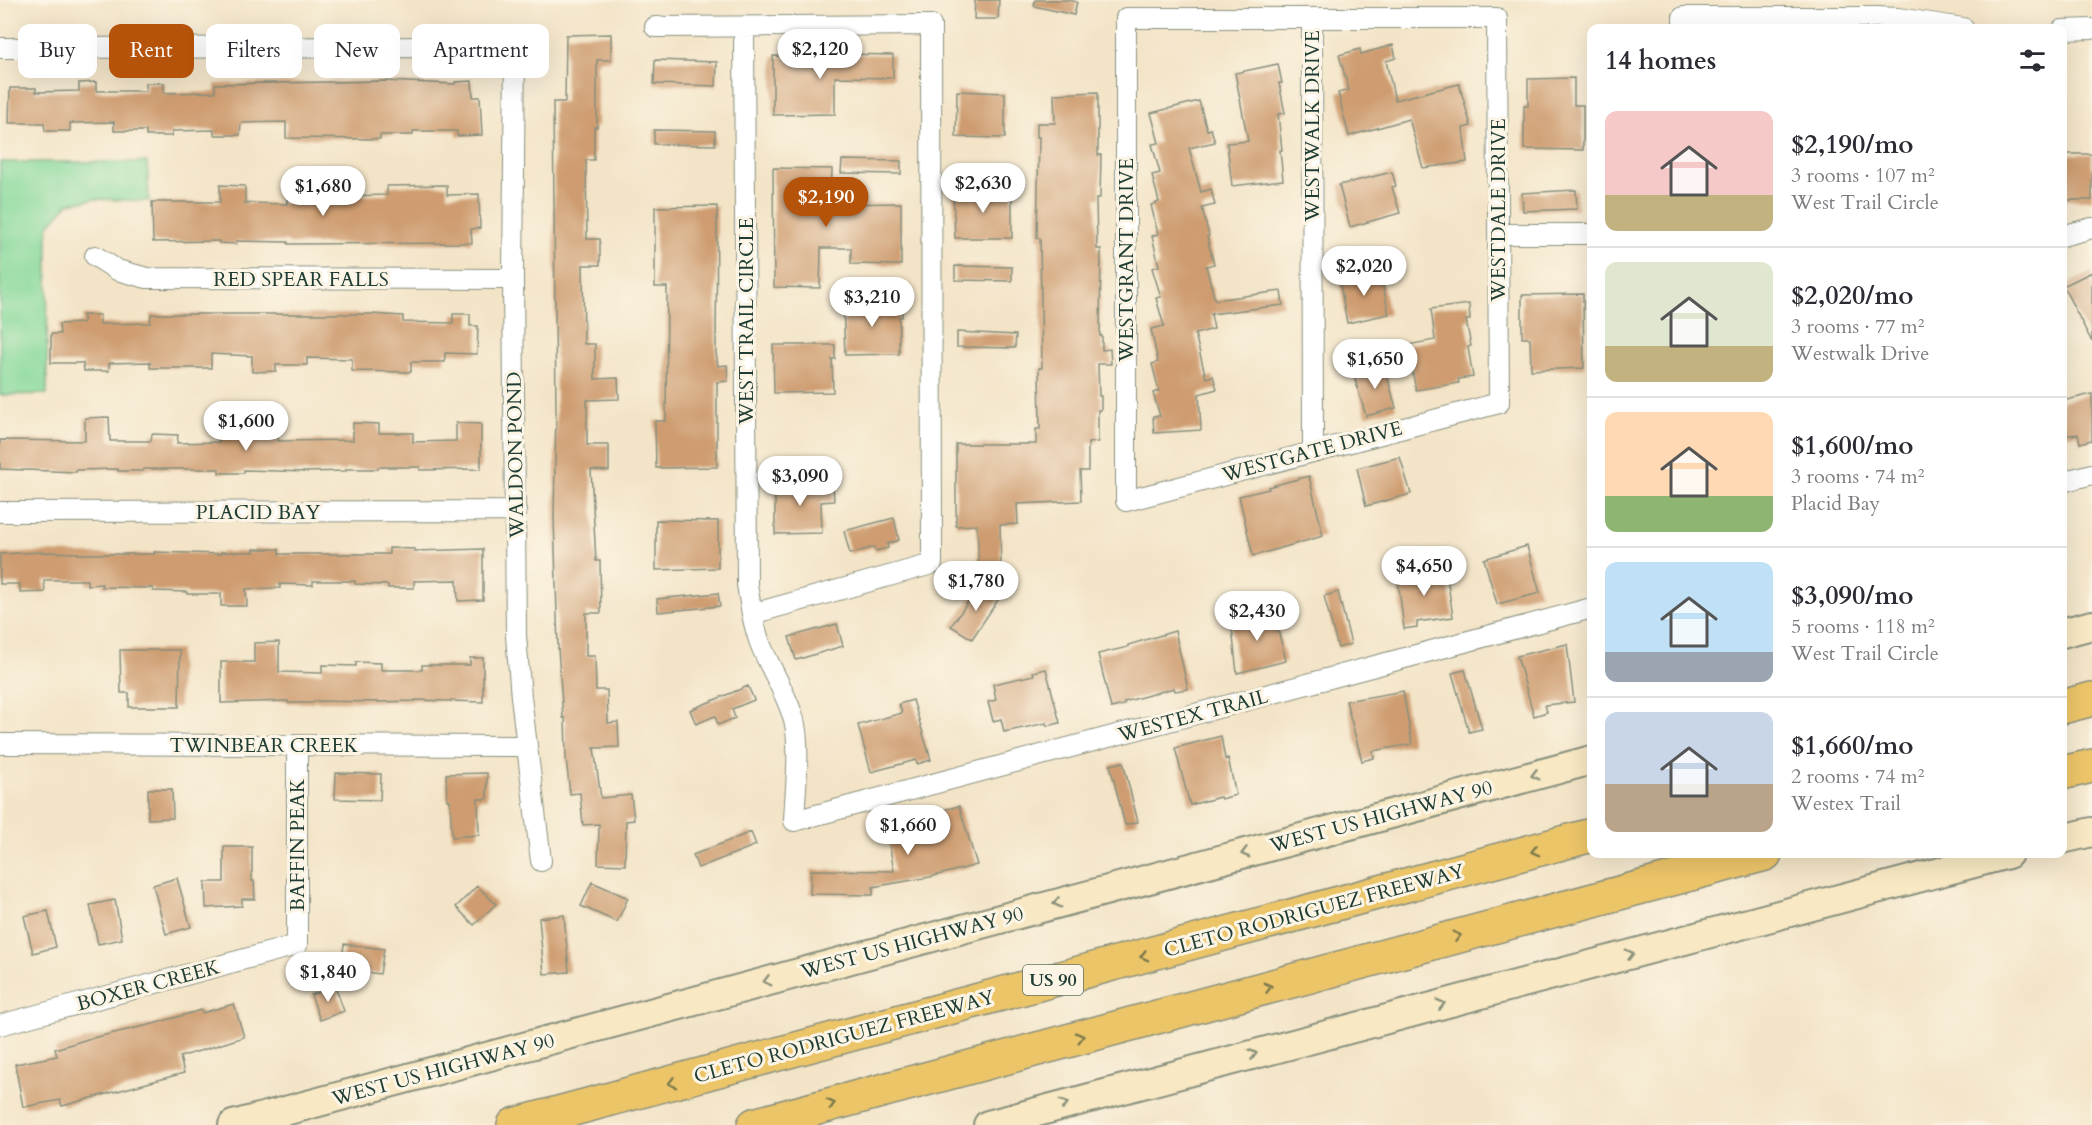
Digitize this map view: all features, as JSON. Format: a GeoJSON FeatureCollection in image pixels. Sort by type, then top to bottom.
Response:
{"type":"FeatureCollection","features":[{"type":"Feature","properties":{"kind":"highway"},"geometry":{"type":"LineString","coordinates":[[2067,706],[2092,699]]}},
{"type":"Feature","properties":{"kind":"highway"},"geometry":{"type":"LineString","coordinates":[[2067,772],[2092,766]]}},
{"type":"Feature","properties":{"kind":"highway","name":"CLETO RODRIGUEZ FREEWAY"},"geometry":{"type":"LineString","coordinates":[[514,1125],[1587,837]]}},
{"type":"Feature","properties":{"kind":"highway"},"geometry":{"type":"LineString","coordinates":[[754,1125],[1750,858]]}},
{"type":"Feature","properties":{"kind":"main road"},"geometry":{"type":"LineString","coordinates":[[2067,632],[2092,625]]}},
{"type":"Feature","properties":{"kind":"main road","name":"WEST US HIGHWAY 90"},"geometry":{"type":"LineString","coordinates":[[233,1125],[1587,761]]}},
{"type":"Feature","properties":{"kind":"main road"},"geometry":{"type":"LineString","coordinates":[[2067,838],[2092,831]]}},
{"type":"Feature","properties":{"kind":"main road"},"geometry":{"type":"LineString","coordinates":[[987,1125],[1993,858]]}},
{"type":"Feature","properties":{"kind":"street"},"geometry":{"type":"LineString","coordinates":[[1683,23],[1877,17],[1937,24]]}},
{"type":"Feature","properties":{"kind":"street","name":"WESTGRANT DRIVE"},"geometry":{"type":"LineString","coordinates":[[1126,501],[1126,18],[1312,18]]}},
{"type":"Feature","properties":{"kind":"street","name":"WESTDALE DRIVE"},"geometry":{"type":"LineString","coordinates":[[1312,18],[1497,18],[1499,402]]}},
{"type":"Feature","properties":{"kind":"street","name":"WESTWALK DRIVE"},"geometry":{"type":"LineString","coordinates":[[1312,18],[1313,450]]}},
{"type":"Feature","properties":{"kind":"street"},"geometry":{"type":"LineString","coordinates":[[655,27],[931,26],[932,564],[752,614]]}},
{"type":"Feature","properties":{"kind":"street","name":"WEST TRAIL CIRCLE"},"geometry":{"type":"LineString","coordinates":[[744,27],[747,584],[760,644],[780,683],[794,721],[796,737],[794,822]]}},
{"type":"Feature","properties":{"kind":"street"},"geometry":{"type":"LineString","coordinates":[[2067,30],[2092,29]]}},
{"type":"Feature","properties":{"kind":"street","name":"WALDON POND"},"geometry":{"type":"LineString","coordinates":[[0,48],[515,47],[513,279],[516,636],[541,861]]}},
{"type":"Feature","properties":{"kind":"street"},"geometry":{"type":"LineString","coordinates":[[2067,235],[2092,228]]}},
{"type":"Feature","properties":{"kind":"street"},"geometry":{"type":"LineString","coordinates":[[1498,234],[1587,234]]}},
{"type":"Feature","properties":{"kind":"street","name":"RED SPEAR FALLS"},"geometry":{"type":"LineString","coordinates":[[95,256],[117,270],[147,278],[513,279]]}},
{"type":"Feature","properties":{"kind":"street","name":"WESTGATE DRIVE"},"geometry":{"type":"LineString","coordinates":[[1126,501],[1499,402]]}},
{"type":"Feature","properties":{"kind":"street"},"geometry":{"type":"LineString","coordinates":[[2067,481],[2092,474]]}},
{"type":"Feature","properties":{"kind":"street","name":"PLACID BAY"},"geometry":{"type":"LineString","coordinates":[[0,512],[516,511]]}},
{"type":"Feature","properties":{"kind":"street","name":"WESTEX TRAIL"},"geometry":{"type":"LineString","coordinates":[[794,822],[1587,609]]}},
{"type":"Feature","properties":{"kind":"street","name":"TWINBEAR CREEK"},"geometry":{"type":"LineString","coordinates":[[0,744],[527,746]]}},
{"type":"Feature","properties":{"kind":"street","name":"BAFFIN PEAK"},"geometry":{"type":"LineString","coordinates":[[297,745],[297,945]]}},
{"type":"Feature","properties":{"kind":"street","name":"BOXER CREEK"},"geometry":{"type":"LineString","coordinates":[[0,1025],[297,945]]}},
{"type":"Feature","properties":{"kind":"green space"},"geometry":{"type":"Polygon","coordinates":[[[0,162],[147,162],[149,201],[94,199],[69,203],[48,226],[47,394],[0,395],[0,162]]]}},
{"type":"Feature","properties":{"kind":"building"},"geometry":{"type":"Polygon","coordinates":[[[975,0],[999,0],[998,19],[974,19],[975,0]]]}},
{"type":"Feature","properties":{"kind":"building"},"geometry":{"type":"Polygon","coordinates":[[[1035,0],[1077,2],[1074,15],[1034,6],[1035,0]]]}},
{"type":"Feature","properties":{"kind":"building"},"geometry":{"type":"Polygon","coordinates":[[[611,34],[611,60],[597,60],[597,127],[594,127],[594,160],[586,160],[587,239],[600,239],[600,265],[583,265],[584,344],[595,344],[595,379],[618,378],[619,399],[587,400],[587,445],[609,445],[609,471],[591,470],[596,561],[600,561],[601,613],[586,613],[586,656],[595,656],[596,690],[607,690],[608,723],[618,722],[619,747],[594,748],[601,798],[631,795],[634,820],[626,821],[625,865],[598,864],[599,824],[583,825],[580,793],[570,794],[558,648],[554,517],[556,412],[553,102],[565,102],[566,35],[611,34]]]}},
{"type":"Feature","properties":{"kind":"building"},"geometry":{"type":"Polygon","coordinates":[[[1393,45],[1396,58],[1386,61],[1395,100],[1459,84],[1471,126],[1463,128],[1467,162],[1423,168],[1409,119],[1349,136],[1338,93],[1349,90],[1339,55],[1360,49],[1361,54],[1393,45]]]}},
{"type":"Feature","properties":{"kind":"building"},"geometry":{"type":"Polygon","coordinates":[[[843,54],[893,55],[893,78],[835,77],[835,114],[773,115],[773,56],[843,58],[843,54]]]}},
{"type":"Feature","properties":{"kind":"building"},"geometry":{"type":"Polygon","coordinates":[[[655,60],[717,62],[716,86],[654,84],[655,60]]]}},
{"type":"Feature","properties":{"kind":"building"},"geometry":{"type":"Polygon","coordinates":[[[1278,64],[1285,113],[1278,114],[1283,180],[1232,186],[1227,143],[1248,141],[1235,73],[1278,64]]]}},
{"type":"Feature","properties":{"kind":"building"},"geometry":{"type":"Polygon","coordinates":[[[1574,78],[1574,105],[1583,105],[1583,150],[1524,149],[1524,106],[1528,106],[1528,79],[1574,78]]]}},
{"type":"Feature","properties":{"kind":"building"},"geometry":{"type":"Polygon","coordinates":[[[383,81],[455,84],[455,82],[472,81],[473,97],[480,97],[482,135],[457,136],[457,131],[413,131],[413,135],[380,135],[380,139],[286,138],[286,122],[241,123],[240,135],[214,135],[214,130],[172,131],[172,136],[146,136],[146,131],[114,131],[114,122],[70,123],[70,131],[45,131],[44,123],[9,123],[10,88],[36,88],[36,92],[79,91],[79,83],[96,82],[96,91],[146,91],[146,83],[164,83],[164,93],[215,92],[215,84],[383,81]]]}},
{"type":"Feature","properties":{"kind":"building"},"geometry":{"type":"Polygon","coordinates":[[[957,91],[1005,93],[1005,138],[956,137],[957,91]]]}},
{"type":"Feature","properties":{"kind":"building"},"geometry":{"type":"Polygon","coordinates":[[[1098,92],[1098,155],[1101,155],[1100,198],[1096,198],[1097,249],[1101,249],[1100,336],[1102,336],[1102,350],[1110,349],[1111,364],[1098,364],[1101,410],[1098,410],[1098,442],[1088,443],[1088,471],[1080,471],[1081,501],[1017,504],[1018,524],[1000,525],[1001,571],[979,572],[977,525],[956,526],[956,444],[1036,444],[1036,429],[1040,429],[1039,368],[1042,368],[1040,238],[1037,238],[1039,137],[1037,137],[1037,123],[1055,123],[1054,94],[1098,92]]]}},
{"type":"Feature","properties":{"kind":"building"},"geometry":{"type":"Polygon","coordinates":[[[1199,101],[1207,130],[1211,129],[1215,142],[1189,148],[1201,192],[1211,189],[1215,205],[1202,208],[1214,264],[1206,266],[1215,300],[1281,291],[1283,305],[1211,314],[1214,329],[1195,334],[1206,378],[1213,376],[1217,389],[1199,394],[1201,430],[1154,433],[1153,416],[1160,416],[1153,393],[1159,391],[1152,364],[1158,362],[1151,329],[1164,326],[1156,298],[1161,297],[1152,268],[1159,266],[1152,236],[1158,234],[1151,205],[1159,202],[1152,175],[1160,173],[1152,144],[1159,143],[1151,113],[1199,101]]]}},
{"type":"Feature","properties":{"kind":"building"},"geometry":{"type":"Polygon","coordinates":[[[654,130],[715,131],[715,145],[654,144],[654,130]]]}},
{"type":"Feature","properties":{"kind":"building"},"geometry":{"type":"Polygon","coordinates":[[[2067,154],[2092,154],[2092,200],[2067,200],[2067,154]]]}},
{"type":"Feature","properties":{"kind":"building"},"geometry":{"type":"Polygon","coordinates":[[[842,160],[901,161],[901,174],[841,173],[842,160]]]}},
{"type":"Feature","properties":{"kind":"building"},"geometry":{"type":"Polygon","coordinates":[[[773,168],[832,169],[831,201],[833,204],[901,203],[901,265],[851,264],[851,248],[821,248],[820,288],[774,287],[773,168]]]}},
{"type":"Feature","properties":{"kind":"building"},"geometry":{"type":"Polygon","coordinates":[[[1392,172],[1396,186],[1392,187],[1400,213],[1350,227],[1339,185],[1392,172]]]}},
{"type":"Feature","properties":{"kind":"building"},"geometry":{"type":"Polygon","coordinates":[[[220,185],[245,186],[245,203],[287,204],[287,186],[345,185],[345,196],[387,195],[387,186],[447,185],[447,195],[479,194],[480,228],[471,229],[472,243],[153,242],[152,202],[220,202],[220,185]]]}},
{"type":"Feature","properties":{"kind":"building"},"geometry":{"type":"Polygon","coordinates":[[[953,190],[1012,191],[1012,238],[955,238],[953,190]]]}},
{"type":"Feature","properties":{"kind":"building"},"geometry":{"type":"Polygon","coordinates":[[[1576,190],[1577,209],[1523,211],[1522,193],[1576,190]]]}},
{"type":"Feature","properties":{"kind":"building"},"geometry":{"type":"Polygon","coordinates":[[[717,206],[716,352],[718,366],[727,365],[728,381],[717,382],[717,467],[656,468],[655,421],[666,421],[667,287],[655,287],[655,207],[717,206]]]}},
{"type":"Feature","properties":{"kind":"building"},"geometry":{"type":"Polygon","coordinates":[[[955,266],[1012,267],[1012,281],[955,280],[955,266]]]}},
{"type":"Feature","properties":{"kind":"building"},"geometry":{"type":"Polygon","coordinates":[[[1380,272],[1389,314],[1347,323],[1339,279],[1380,272]]]}},
{"type":"Feature","properties":{"kind":"building"},"geometry":{"type":"Polygon","coordinates":[[[2092,272],[2092,342],[2067,294],[2067,284],[2092,272]]]}},
{"type":"Feature","properties":{"kind":"building"},"geometry":{"type":"Polygon","coordinates":[[[1583,294],[1584,368],[1531,370],[1530,338],[1522,338],[1522,295],[1583,294]]]}},
{"type":"Feature","properties":{"kind":"building"},"geometry":{"type":"Polygon","coordinates":[[[843,302],[902,304],[902,317],[899,317],[899,354],[845,355],[843,302]]]}},
{"type":"Feature","properties":{"kind":"building"},"geometry":{"type":"Polygon","coordinates":[[[1469,304],[1470,320],[1466,320],[1473,377],[1458,379],[1459,383],[1416,390],[1407,345],[1435,340],[1431,309],[1469,304]]]}},
{"type":"Feature","properties":{"kind":"building"},"geometry":{"type":"Polygon","coordinates":[[[151,314],[370,314],[403,316],[403,322],[453,323],[453,314],[470,314],[470,326],[478,326],[477,354],[445,353],[445,362],[411,362],[411,372],[352,371],[352,359],[307,358],[307,365],[276,365],[276,371],[252,372],[252,356],[211,354],[211,368],[150,368],[150,362],[109,363],[109,371],[84,371],[83,363],[51,363],[51,334],[60,334],[59,324],[83,323],[83,315],[100,315],[100,324],[150,323],[151,314]]]}},
{"type":"Feature","properties":{"kind":"building"},"geometry":{"type":"Polygon","coordinates":[[[957,332],[1016,335],[1015,348],[957,347],[957,332]]]}},
{"type":"Feature","properties":{"kind":"building"},"geometry":{"type":"Polygon","coordinates":[[[773,345],[835,345],[835,359],[832,359],[833,392],[774,393],[773,345]]]}},
{"type":"Feature","properties":{"kind":"building"},"geometry":{"type":"Polygon","coordinates":[[[1384,365],[1396,408],[1366,416],[1353,373],[1384,365]]]}},
{"type":"Feature","properties":{"kind":"building"},"geometry":{"type":"Polygon","coordinates":[[[2092,394],[2092,440],[2080,443],[2078,434],[2067,435],[2067,400],[2092,394]]]}},
{"type":"Feature","properties":{"kind":"building"},"geometry":{"type":"Polygon","coordinates":[[[253,416],[278,416],[278,441],[353,440],[353,423],[379,424],[379,433],[413,433],[413,442],[456,441],[456,423],[481,424],[481,469],[420,470],[420,467],[378,467],[378,469],[346,469],[346,471],[244,470],[244,473],[219,473],[219,469],[118,471],[118,469],[76,470],[76,472],[0,469],[0,440],[85,441],[85,418],[109,417],[110,441],[151,441],[152,434],[178,435],[177,443],[219,442],[219,433],[253,433],[253,416]]]}},
{"type":"Feature","properties":{"kind":"building"},"geometry":{"type":"Polygon","coordinates":[[[1400,457],[1411,494],[1366,506],[1357,468],[1400,457]]]}},
{"type":"Feature","properties":{"kind":"building"},"geometry":{"type":"Polygon","coordinates":[[[1309,476],[1323,536],[1253,556],[1239,496],[1309,476]]]}},
{"type":"Feature","properties":{"kind":"building"},"geometry":{"type":"Polygon","coordinates":[[[775,480],[803,480],[803,486],[833,485],[834,501],[821,502],[822,533],[775,534],[775,480]]]}},
{"type":"Feature","properties":{"kind":"building"},"geometry":{"type":"Polygon","coordinates":[[[894,518],[899,540],[887,544],[888,548],[875,551],[874,547],[850,554],[844,531],[894,518]]]}},
{"type":"Feature","properties":{"kind":"building"},"geometry":{"type":"Polygon","coordinates":[[[656,520],[718,521],[718,568],[656,570],[656,520]]]}},
{"type":"Feature","properties":{"kind":"building"},"geometry":{"type":"Polygon","coordinates":[[[1527,546],[1540,593],[1497,604],[1484,559],[1527,546]]]}},
{"type":"Feature","properties":{"kind":"building"},"geometry":{"type":"Polygon","coordinates":[[[389,548],[415,549],[415,551],[483,549],[483,600],[458,601],[457,580],[414,581],[414,588],[388,588],[388,585],[355,584],[355,581],[313,581],[313,585],[280,584],[280,588],[246,589],[247,606],[221,606],[221,594],[153,591],[153,588],[102,587],[102,584],[87,585],[87,580],[44,580],[45,592],[20,593],[20,584],[0,584],[0,554],[44,552],[154,554],[154,552],[221,554],[221,552],[254,552],[254,549],[279,549],[279,554],[389,554],[389,548]]]}},
{"type":"Feature","properties":{"kind":"building"},"geometry":{"type":"Polygon","coordinates":[[[1410,569],[1411,574],[1446,570],[1453,617],[1417,622],[1417,627],[1404,629],[1397,571],[1410,569]]]}},
{"type":"Feature","properties":{"kind":"building"},"geometry":{"type":"Polygon","coordinates":[[[981,584],[1000,597],[972,639],[951,626],[981,584]]]}},
{"type":"Feature","properties":{"kind":"building"},"geometry":{"type":"Polygon","coordinates":[[[1338,592],[1351,644],[1338,648],[1324,596],[1338,592]]]}},
{"type":"Feature","properties":{"kind":"building"},"geometry":{"type":"Polygon","coordinates":[[[718,593],[720,606],[658,612],[657,599],[718,593]]]}},
{"type":"Feature","properties":{"kind":"building"},"geometry":{"type":"Polygon","coordinates":[[[1274,614],[1286,661],[1237,673],[1231,619],[1274,614]]]}},
{"type":"Feature","properties":{"kind":"building"},"geometry":{"type":"Polygon","coordinates":[[[837,624],[843,646],[796,660],[789,637],[837,624]]]}},
{"type":"Feature","properties":{"kind":"building"},"geometry":{"type":"Polygon","coordinates":[[[1175,631],[1188,689],[1175,691],[1174,688],[1111,708],[1098,654],[1128,647],[1128,645],[1175,631]]]}},
{"type":"Feature","properties":{"kind":"building"},"geometry":{"type":"Polygon","coordinates":[[[279,642],[279,672],[322,673],[322,665],[356,666],[356,662],[381,663],[381,670],[422,670],[422,665],[470,665],[470,658],[483,658],[483,702],[415,700],[221,703],[221,662],[254,662],[254,643],[279,642]]]}},
{"type":"Feature","properties":{"kind":"building"},"geometry":{"type":"Polygon","coordinates":[[[1567,644],[1574,702],[1545,705],[1547,712],[1534,716],[1517,656],[1567,644]]]}},
{"type":"Feature","properties":{"kind":"building"},"geometry":{"type":"Polygon","coordinates":[[[120,650],[180,650],[179,707],[129,707],[129,693],[121,693],[120,650]]]}},
{"type":"Feature","properties":{"kind":"building"},"geometry":{"type":"Polygon","coordinates":[[[1046,669],[1060,723],[1047,726],[1046,723],[1004,732],[1001,719],[993,721],[988,702],[996,700],[993,684],[1034,675],[1033,672],[1046,669]]]}},
{"type":"Feature","properties":{"kind":"building"},"geometry":{"type":"Polygon","coordinates":[[[1465,670],[1482,729],[1469,732],[1452,673],[1465,670]]]}},
{"type":"Feature","properties":{"kind":"building"},"geometry":{"type":"Polygon","coordinates":[[[748,686],[754,700],[732,709],[735,718],[718,725],[715,716],[696,724],[690,710],[748,686]]]}},
{"type":"Feature","properties":{"kind":"building"},"geometry":{"type":"Polygon","coordinates":[[[1403,691],[1412,744],[1373,751],[1374,758],[1362,761],[1346,701],[1403,691]]]}},
{"type":"Feature","properties":{"kind":"building"},"geometry":{"type":"Polygon","coordinates":[[[913,700],[931,760],[917,764],[916,760],[871,772],[858,725],[902,713],[899,704],[913,700]]]}},
{"type":"Feature","properties":{"kind":"building"},"geometry":{"type":"Polygon","coordinates":[[[1221,736],[1236,795],[1190,805],[1175,748],[1221,736]]]}},
{"type":"Feature","properties":{"kind":"building"},"geometry":{"type":"Polygon","coordinates":[[[1123,762],[1138,822],[1125,825],[1110,765],[1123,762]]]}},
{"type":"Feature","properties":{"kind":"building"},"geometry":{"type":"Polygon","coordinates":[[[336,773],[381,774],[380,800],[335,799],[336,773]]]}},
{"type":"Feature","properties":{"kind":"building"},"geometry":{"type":"Polygon","coordinates":[[[487,773],[487,799],[478,799],[479,835],[452,837],[446,774],[487,773]]]}},
{"type":"Feature","properties":{"kind":"building"},"geometry":{"type":"Polygon","coordinates":[[[148,789],[172,789],[173,818],[148,819],[148,789]]]}},
{"type":"Feature","properties":{"kind":"building"},"geometry":{"type":"Polygon","coordinates":[[[959,806],[977,865],[930,877],[873,887],[873,895],[810,894],[811,870],[894,871],[886,825],[916,820],[915,817],[959,806]]]}},
{"type":"Feature","properties":{"kind":"building"},"geometry":{"type":"Polygon","coordinates":[[[751,832],[756,845],[698,868],[693,855],[751,832]]]}},
{"type":"Feature","properties":{"kind":"building"},"geometry":{"type":"Polygon","coordinates":[[[224,847],[252,847],[252,881],[254,881],[255,899],[242,899],[242,906],[206,908],[205,882],[224,882],[224,847]]]}},
{"type":"Feature","properties":{"kind":"building"},"geometry":{"type":"Polygon","coordinates":[[[177,878],[191,927],[166,934],[153,885],[177,878]]]}},
{"type":"Feature","properties":{"kind":"building"},"geometry":{"type":"Polygon","coordinates":[[[592,882],[628,898],[617,922],[581,906],[592,882]]]}},
{"type":"Feature","properties":{"kind":"building"},"geometry":{"type":"Polygon","coordinates":[[[477,886],[496,904],[474,925],[456,907],[477,886]]]}},
{"type":"Feature","properties":{"kind":"building"},"geometry":{"type":"Polygon","coordinates":[[[115,900],[122,939],[98,944],[90,905],[115,900]]]}},
{"type":"Feature","properties":{"kind":"building"},"geometry":{"type":"Polygon","coordinates":[[[48,911],[56,947],[33,953],[24,916],[48,911]]]}},
{"type":"Feature","properties":{"kind":"building"},"geometry":{"type":"Polygon","coordinates":[[[564,915],[569,972],[544,974],[539,918],[564,915]]]}},
{"type":"Feature","properties":{"kind":"building"},"geometry":{"type":"Polygon","coordinates":[[[344,944],[384,949],[380,974],[341,969],[344,944]]]}},
{"type":"Feature","properties":{"kind":"building"},"geometry":{"type":"Polygon","coordinates":[[[335,986],[344,1011],[320,1020],[311,995],[335,986]]]}},
{"type":"Feature","properties":{"kind":"building"},"geometry":{"type":"Polygon","coordinates":[[[234,1004],[244,1037],[180,1057],[184,1073],[62,1106],[60,1100],[23,1107],[15,1064],[57,1056],[55,1049],[88,1039],[201,1010],[202,1013],[234,1004]]]}}]}
